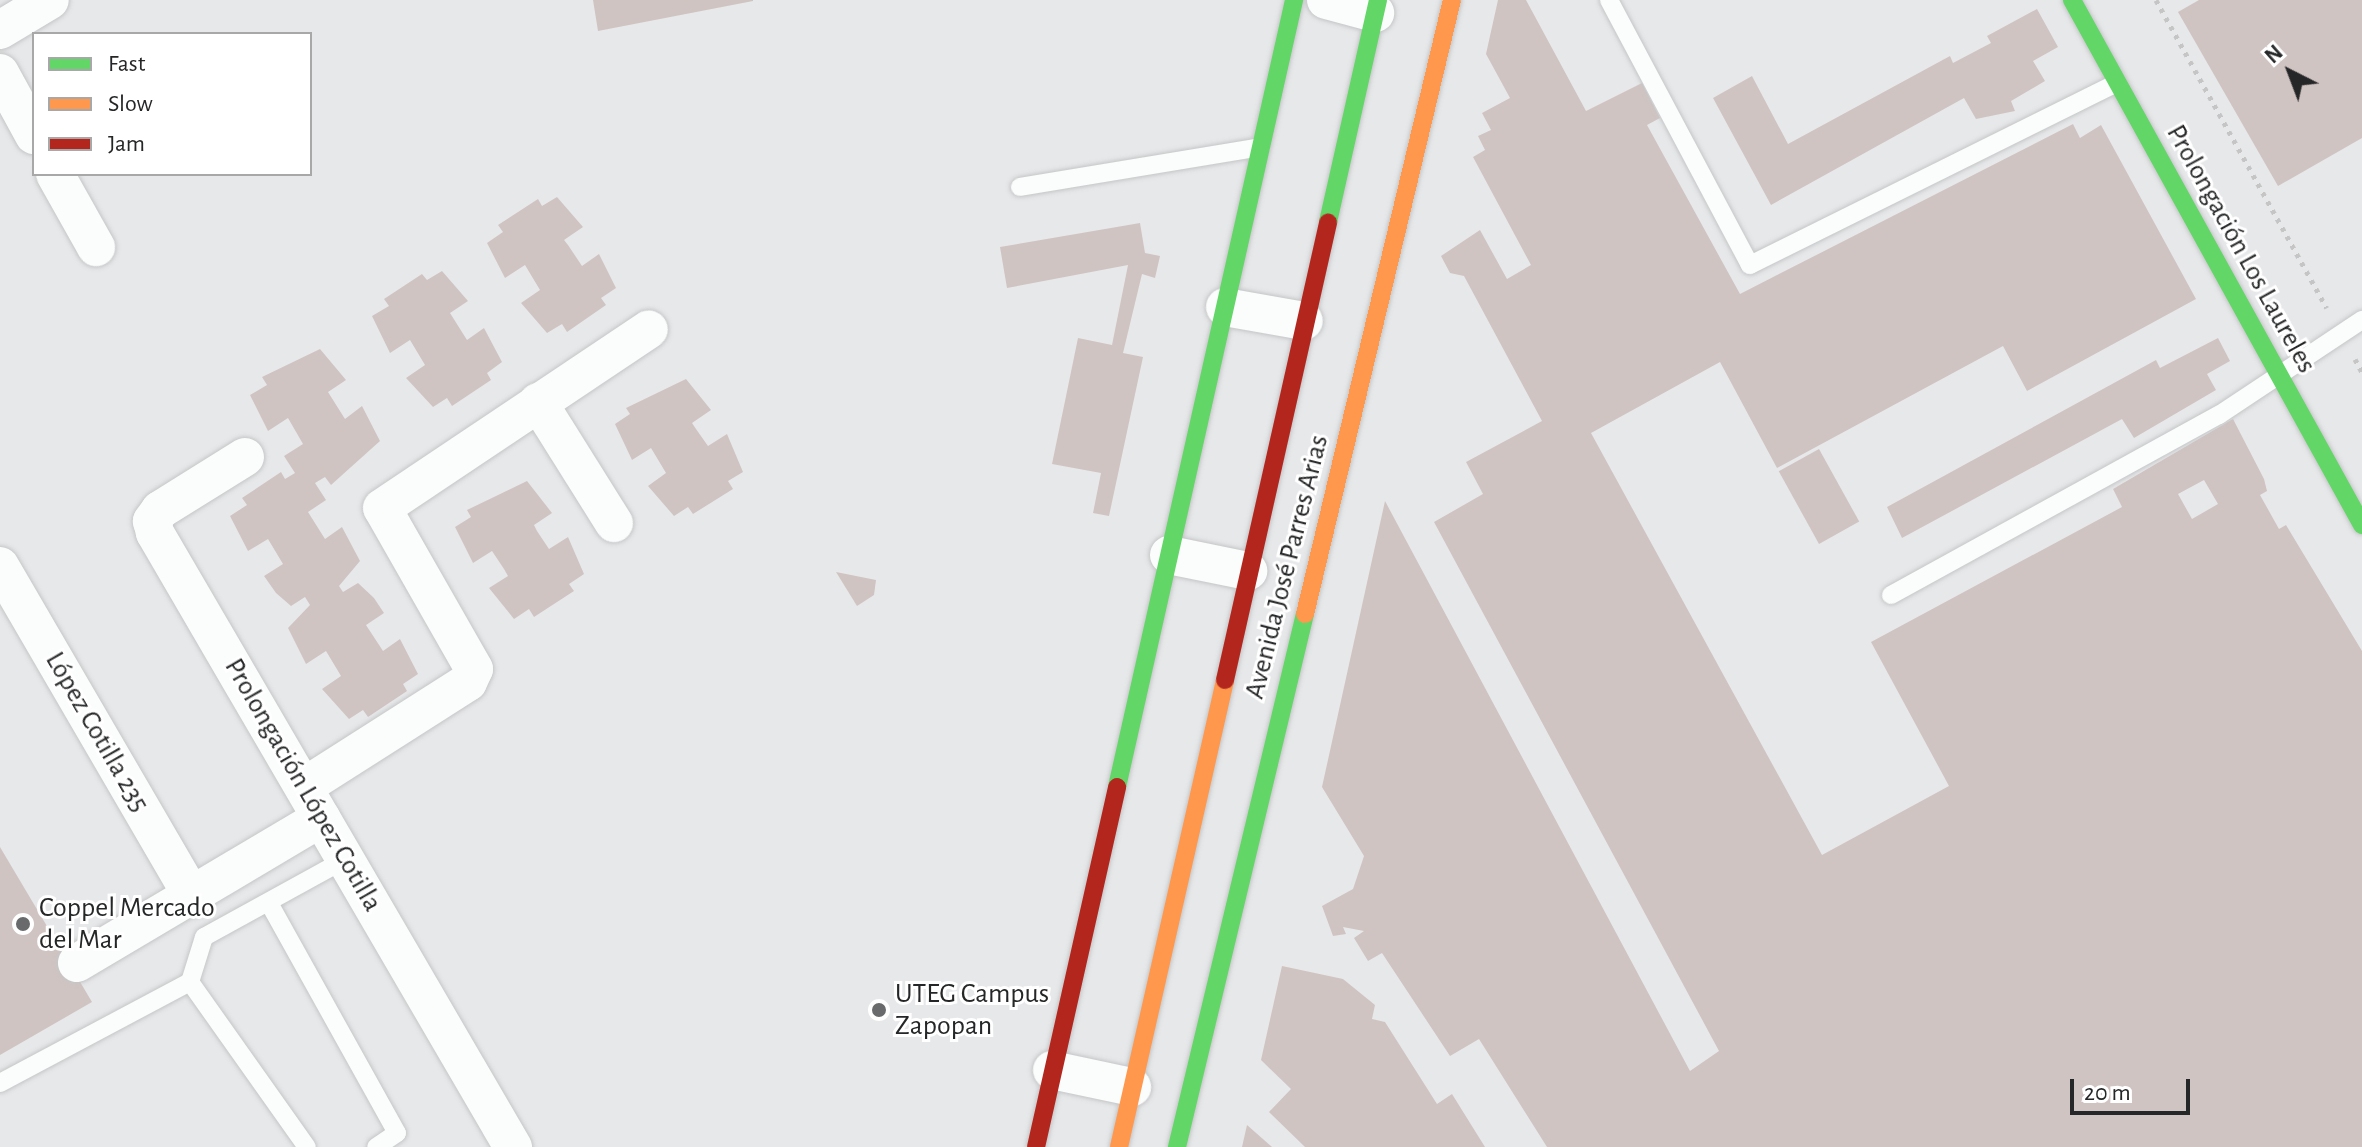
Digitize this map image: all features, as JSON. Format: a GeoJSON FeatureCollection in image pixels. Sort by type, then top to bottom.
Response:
{"type":"FeatureCollection","features":[{"type":"Feature","properties":{"kind":"main road"},"geometry":{"type":"LineString","coordinates":[[1036,1147],[1294,0]]}},
{"type":"Feature","properties":{"kind":"main road","name":"Avenida José Parres Arias"},"geometry":{"type":"LineString","coordinates":[[1177,1147],[1452,0]]}},
{"type":"Feature","properties":{"kind":"main road","name":"Prolongación Los Laureles"},"geometry":{"type":"LineString","coordinates":[[2072,0],[2362,525]]}},
{"type":"Feature","properties":{"kind":"main road","name":"Avenida José Parres Arias"},"geometry":{"type":"LineString","coordinates":[[1119,1147],[1376,6]]}},
{"type":"Feature","properties":{"kind":"street"},"geometry":{"type":"LineString","coordinates":[[0,30],[50,0]]}},
{"type":"Feature","properties":{"kind":"street"},"geometry":{"type":"LineString","coordinates":[[1326,0],[1376,6]]}},
{"type":"Feature","properties":{"kind":"street"},"geometry":{"type":"LineString","coordinates":[[0,73],[32,131]]}},
{"type":"Feature","properties":{"kind":"street"},"geometry":{"type":"LineString","coordinates":[[56,176],[96,247]]}},
{"type":"Feature","properties":{"kind":"street"},"geometry":{"type":"LineString","coordinates":[[1225,307],[1304,321]]}},
{"type":"Feature","properties":{"kind":"street"},"geometry":{"type":"LineString","coordinates":[[77,963],[193,898],[468,682],[471,660],[382,508],[649,329]]}},
{"type":"Feature","properties":{"kind":"street"},"geometry":{"type":"LineString","coordinates":[[538,402],[614,523]]}},
{"type":"Feature","properties":{"kind":"street","name":"Prolongación López Cotilla"},"geometry":{"type":"LineString","coordinates":[[245,457],[152,521],[513,1147]]}},
{"type":"Feature","properties":{"kind":"street"},"geometry":{"type":"LineString","coordinates":[[1169,555],[1248,571]]}},
{"type":"Feature","properties":{"kind":"street","name":"López Cotilla 235"},"geometry":{"type":"LineString","coordinates":[[0,566],[193,898]]}},
{"type":"Feature","properties":{"kind":"street"},"geometry":{"type":"LineString","coordinates":[[1052,1070],[1132,1087]]}},
{"type":"Feature","properties":{"kind":"lane"},"geometry":{"type":"LineString","coordinates":[[1609,0],[1750,265],[2117,83]]}},
{"type":"Feature","properties":{"kind":"lane"},"geometry":{"type":"LineString","coordinates":[[1020,187],[1261,147]]}},
{"type":"Feature","properties":{"kind":"lane"},"geometry":{"type":"LineString","coordinates":[[1891,595],[2279,375],[2362,320]]}},
{"type":"Feature","properties":{"kind":"lane"},"geometry":{"type":"LineString","coordinates":[[0,1083],[190,982],[204,937],[346,859]]}},
{"type":"Feature","properties":{"kind":"lane"},"geometry":{"type":"LineString","coordinates":[[269,903],[397,1133],[376,1147]]}},
{"type":"Feature","properties":{"kind":"lane"},"geometry":{"type":"LineString","coordinates":[[190,982],[307,1147]]}},
{"type":"Feature","properties":{"kind":"path"},"geometry":{"type":"LineString","coordinates":[[2156,0],[2362,372]]}},
{"type":"Feature","properties":{"kind":"building"},"geometry":{"type":"Polygon","coordinates":[[[593,0],[753,0],[753,1],[598,31],[593,0]]]}},
{"type":"Feature","properties":{"kind":"building"},"geometry":{"type":"Polygon","coordinates":[[[1498,0],[1526,0],[1586,111],[1642,83],[1660,118],[1647,125],[1740,294],[2073,124],[2080,138],[2101,125],[2196,299],[2027,391],[2003,346],[1777,468],[1720,362],[1591,433],[1822,855],[1949,786],[1871,642],[2122,507],[2113,489],[2233,419],[2264,479],[2267,491],[2260,495],[2279,529],[2286,525],[2362,651],[2362,1147],[1547,1147],[1479,1039],[1450,1056],[1382,953],[1368,961],[1354,938],[1364,931],[1343,927],[1346,934],[1333,936],[1322,906],[1353,889],[1364,856],[1322,787],[1385,501],[1690,1071],[1719,1051],[1434,522],[1483,494],[1466,462],[1542,421],[1464,276],[1450,273],[1441,256],[1480,230],[1507,279],[1531,265],[1473,157],[1485,150],[1478,136],[1491,130],[1482,113],[1510,98],[1486,54],[1498,0]],[[2204,480],[2178,494],[2192,519],[2218,504],[2204,480]]]}},
{"type":"Feature","properties":{"kind":"building"},"geometry":{"type":"Polygon","coordinates":[[[2199,0],[2362,0],[2362,138],[2278,186],[2178,12],[2199,0]]]}},
{"type":"Feature","properties":{"kind":"building"},"geometry":{"type":"Polygon","coordinates":[[[2037,9],[2058,47],[2033,61],[2045,81],[2011,101],[2015,111],[1976,119],[1964,98],[1771,205],[1713,98],[1752,76],[1788,144],[1950,56],[1953,63],[1991,43],[1987,36],[2037,9]]]}},
{"type":"Feature","properties":{"kind":"building"},"geometry":{"type":"Polygon","coordinates":[[[557,197],[583,227],[564,240],[582,266],[599,254],[616,288],[601,298],[606,305],[567,332],[562,324],[547,333],[521,303],[540,290],[525,265],[505,278],[487,243],[503,232],[498,225],[538,199],[542,206],[557,197]]]}},
{"type":"Feature","properties":{"kind":"building"},"geometry":{"type":"Polygon","coordinates":[[[1140,223],[1145,253],[1160,256],[1155,278],[1142,274],[1123,353],[1143,357],[1109,516],[1093,513],[1101,473],[1052,464],[1078,338],[1112,345],[1128,265],[1007,288],[1000,247],[1140,223]]]}},
{"type":"Feature","properties":{"kind":"building"},"geometry":{"type":"Polygon","coordinates":[[[442,271],[468,301],[450,313],[467,340],[484,328],[502,362],[487,373],[491,380],[452,406],[447,398],[433,407],[406,378],[425,365],[410,340],[390,353],[372,316],[389,306],[384,299],[422,274],[427,280],[442,271]]]}},
{"type":"Feature","properties":{"kind":"building"},"geometry":{"type":"Polygon","coordinates":[[[2218,338],[2230,361],[2207,374],[2216,390],[2134,438],[2122,419],[1902,538],[1887,507],[2156,360],[2160,368],[2218,338]]]}},
{"type":"Feature","properties":{"kind":"building"},"geometry":{"type":"Polygon","coordinates":[[[320,349],[346,380],[328,392],[345,419],[362,406],[380,441],[331,485],[325,477],[315,483],[326,500],[308,512],[325,539],[342,527],[360,561],[339,586],[343,592],[358,583],[374,598],[384,613],[366,625],[383,651],[400,639],[418,674],[403,684],[407,691],[368,717],[363,710],[349,719],[322,689],[341,676],[326,651],[306,664],[288,628],[310,605],[305,597],[291,606],[276,593],[264,576],[283,564],[268,539],[248,551],[230,516],[247,505],[242,498],[281,472],[285,479],[295,473],[284,456],[303,444],[288,418],[268,431],[250,395],[267,385],[262,377],[320,349]]]}},
{"type":"Feature","properties":{"kind":"building"},"geometry":{"type":"Polygon","coordinates":[[[686,379],[711,410],[692,423],[708,446],[727,434],[743,472],[728,481],[733,489],[693,514],[688,507],[674,516],[648,486],[666,473],[651,448],[632,460],[615,424],[630,414],[626,408],[686,379]]]}},
{"type":"Feature","properties":{"kind":"building"},"geometry":{"type":"Polygon","coordinates":[[[1819,449],[1859,522],[1819,544],[1779,471],[1819,449]]]}},
{"type":"Feature","properties":{"kind":"building"},"geometry":{"type":"Polygon","coordinates":[[[527,481],[552,513],[534,525],[537,531],[549,549],[568,537],[584,574],[569,584],[574,591],[534,617],[529,609],[514,619],[489,588],[508,576],[504,569],[492,551],[473,563],[455,527],[471,517],[467,510],[527,481]]]}},
{"type":"Feature","properties":{"kind":"building"},"geometry":{"type":"Polygon","coordinates":[[[836,572],[876,580],[874,595],[857,606],[836,572]]]}},
{"type":"Feature","properties":{"kind":"building","name":"Coppel Mercado del Mar"},"geometry":{"type":"Polygon","coordinates":[[[0,847],[92,1002],[0,1055],[0,847]]]}},
{"type":"Feature","properties":{"kind":"building"},"geometry":{"type":"Polygon","coordinates":[[[1282,966],[1343,979],[1375,1005],[1372,1019],[1385,1022],[1437,1104],[1452,1094],[1485,1147],[1305,1147],[1269,1112],[1291,1089],[1261,1060],[1282,966]]]}},
{"type":"Feature","properties":{"kind":"building"},"geometry":{"type":"Polygon","coordinates":[[[1247,1125],[1272,1147],[1242,1147],[1247,1125]]]}},
{"type":"Feature","properties":{"kind":"traffic: fast"},"geometry":{"type":"LineString","coordinates":[[1117,787],[1294,0]]}},
{"type":"Feature","properties":{"kind":"traffic: fast"},"geometry":{"type":"LineString","coordinates":[[1328,222],[1378,0]]}},
{"type":"Feature","properties":{"kind":"traffic: fast"},"geometry":{"type":"LineString","coordinates":[[2072,0],[2362,525]]}},
{"type":"Feature","properties":{"kind":"traffic: fast"},"geometry":{"type":"LineString","coordinates":[[1177,1147],[1305,614]]}},
{"type":"Feature","properties":{"kind":"traffic: slow"},"geometry":{"type":"LineString","coordinates":[[1305,614],[1452,0]]}},
{"type":"Feature","properties":{"kind":"traffic: slow"},"geometry":{"type":"LineString","coordinates":[[1119,1147],[1225,680]]}},
{"type":"Feature","properties":{"kind":"traffic: jam"},"geometry":{"type":"LineString","coordinates":[[1225,680],[1328,222]]}},
{"type":"Feature","properties":{"kind":"traffic: jam"},"geometry":{"type":"LineString","coordinates":[[1036,1147],[1117,787]]}},
{"type":"Feature","properties":{"kind":"place","name":"Coppel Mercado del Mar"},"geometry":{"type":"Point","coordinates":[23,924]}},
{"type":"Feature","properties":{"kind":"place","name":"UTEG Campus Zapopan"},"geometry":{"type":"Point","coordinates":[879,1010]}}]}
